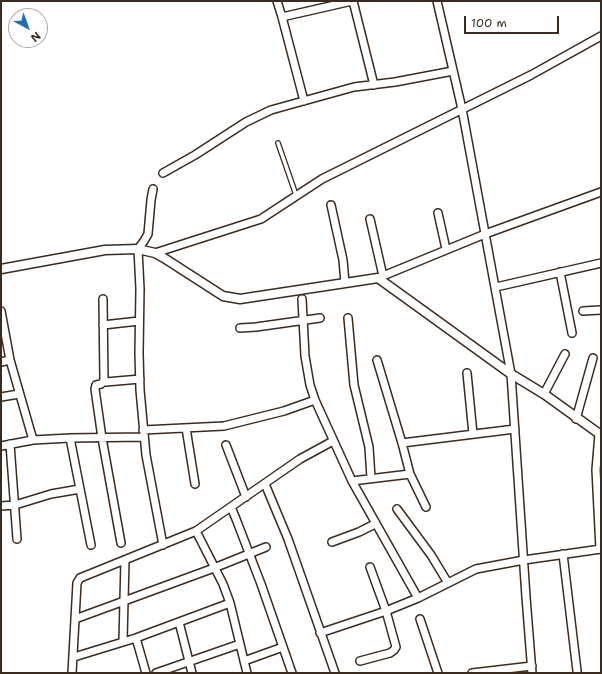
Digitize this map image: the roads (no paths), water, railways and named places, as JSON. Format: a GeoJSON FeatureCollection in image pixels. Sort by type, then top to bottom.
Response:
{"type":"FeatureCollection","features":[{"type":"Feature","properties":{"kind":"street"},"geometry":{"type":"LineString","coordinates":[[277,1],[304,101]]}},
{"type":"Feature","properties":{"kind":"street"},"geometry":{"type":"LineString","coordinates":[[282,17],[352,1],[374,85]]}},
{"type":"Feature","properties":{"kind":"street"},"geometry":{"type":"LineString","coordinates":[[437,1],[462,109],[511,374],[532,670],[472,673]]}},
{"type":"Feature","properties":{"kind":"street"},"geometry":{"type":"LineString","coordinates":[[155,253],[261,220],[322,179],[531,75],[601,36]]}},
{"type":"Feature","properties":{"kind":"street"},"geometry":{"type":"LineString","coordinates":[[163,173],[195,155],[252,119],[271,110],[354,87],[374,85],[453,71]]}},
{"type":"Feature","properties":{"kind":"street"},"geometry":{"type":"LineString","coordinates":[[153,189],[148,234],[138,249],[140,379],[143,433],[152,492],[163,546]]}},
{"type":"Feature","properties":{"kind":"street"},"geometry":{"type":"LineString","coordinates":[[1,269],[105,250],[138,249],[155,253],[223,296],[240,299],[381,277],[446,249],[601,192]]}},
{"type":"Feature","properties":{"kind":"street"},"geometry":{"type":"LineString","coordinates":[[331,205],[346,283]]}},
{"type":"Feature","properties":{"kind":"street"},"geometry":{"type":"LineString","coordinates":[[438,213],[446,249]]}},
{"type":"Feature","properties":{"kind":"street"},"geometry":{"type":"LineString","coordinates":[[320,633],[418,598],[476,569],[524,560],[600,549],[596,470],[600,435],[576,419],[544,394],[511,374],[381,277],[370,219]]}},
{"type":"Feature","properties":{"kind":"street"},"geometry":{"type":"LineString","coordinates":[[496,287],[601,264]]}},
{"type":"Feature","properties":{"kind":"street"},"geometry":{"type":"LineString","coordinates":[[560,272],[572,333]]}},
{"type":"Feature","properties":{"kind":"street"},"geometry":{"type":"LineString","coordinates":[[103,299],[104,381]]}},
{"type":"Feature","properties":{"kind":"street"},"geometry":{"type":"LineString","coordinates":[[302,299],[305,356],[310,385],[315,400],[352,481],[418,598]]}},
{"type":"Feature","properties":{"kind":"street"},"geometry":{"type":"LineString","coordinates":[[583,311],[601,310]]}},
{"type":"Feature","properties":{"kind":"street"},"geometry":{"type":"LineString","coordinates":[[1,311],[10,360],[32,440]]}},
{"type":"Feature","properties":{"kind":"street"},"geometry":{"type":"LineString","coordinates":[[240,328],[320,318]]}},
{"type":"Feature","properties":{"kind":"street"},"geometry":{"type":"LineString","coordinates":[[348,318],[354,385],[369,447],[371,478]]}},
{"type":"Feature","properties":{"kind":"street"},"geometry":{"type":"LineString","coordinates":[[103,325],[139,321]]}},
{"type":"Feature","properties":{"kind":"street"},"geometry":{"type":"LineString","coordinates":[[544,394],[565,354]]}},
{"type":"Feature","properties":{"kind":"street"},"geometry":{"type":"LineString","coordinates":[[576,419],[593,358]]}},
{"type":"Feature","properties":{"kind":"street"},"geometry":{"type":"LineString","coordinates":[[1,362],[10,360]]}},
{"type":"Feature","properties":{"kind":"street"},"geometry":{"type":"LineString","coordinates":[[377,360],[410,474],[426,507]]}},
{"type":"Feature","properties":{"kind":"street"},"geometry":{"type":"LineString","coordinates":[[467,373],[473,434]]}},
{"type":"Feature","properties":{"kind":"street"},"geometry":{"type":"LineString","coordinates":[[121,543],[102,438],[95,386],[104,381],[140,379]]}},
{"type":"Feature","properties":{"kind":"street"},"geometry":{"type":"LineString","coordinates":[[1,397],[19,394]]}},
{"type":"Feature","properties":{"kind":"street"},"geometry":{"type":"LineString","coordinates":[[1,446],[32,440],[102,438],[186,428],[224,426],[284,411],[315,400]]}},
{"type":"Feature","properties":{"kind":"street"},"geometry":{"type":"LineString","coordinates":[[186,428],[195,484]]}},
{"type":"Feature","properties":{"kind":"street"},"geometry":{"type":"LineString","coordinates":[[402,443],[515,429]]}},
{"type":"Feature","properties":{"kind":"street"},"geometry":{"type":"LineString","coordinates":[[70,438],[91,545]]}},
{"type":"Feature","properties":{"kind":"street"},"geometry":{"type":"LineString","coordinates":[[72,673],[78,580],[80,578],[163,546],[196,531],[300,459],[333,441]]}},
{"type":"Feature","properties":{"kind":"street"},"geometry":{"type":"LineString","coordinates":[[10,444],[17,539]]}},
{"type":"Feature","properties":{"kind":"street"},"geometry":{"type":"LineString","coordinates":[[226,445],[246,497]]}},
{"type":"Feature","properties":{"kind":"street"},"geometry":{"type":"LineString","coordinates":[[352,481],[410,474]]}},
{"type":"Feature","properties":{"kind":"street"},"geometry":{"type":"LineString","coordinates":[[265,484],[288,539],[335,673]]}},
{"type":"Feature","properties":{"kind":"street"},"geometry":{"type":"LineString","coordinates":[[1,506],[15,504],[51,494],[80,489]]}},
{"type":"Feature","properties":{"kind":"street"},"geometry":{"type":"LineString","coordinates":[[231,507],[292,673]]}},
{"type":"Feature","properties":{"kind":"street"},"geometry":{"type":"LineString","coordinates":[[397,509],[431,555],[448,583]]}},
{"type":"Feature","properties":{"kind":"street"},"geometry":{"type":"LineString","coordinates":[[332,542],[359,532],[375,524]]}},
{"type":"Feature","properties":{"kind":"street"},"geometry":{"type":"LineString","coordinates":[[196,531],[223,584],[230,603],[247,673]]}},
{"type":"Feature","properties":{"kind":"street"},"geometry":{"type":"LineString","coordinates":[[76,619],[214,568],[266,547]]}},
{"type":"Feature","properties":{"kind":"street"},"geometry":{"type":"LineString","coordinates":[[563,554],[577,671]]}},
{"type":"Feature","properties":{"kind":"street"},"geometry":{"type":"LineString","coordinates":[[123,641],[125,560]]}},
{"type":"Feature","properties":{"kind":"street"},"geometry":{"type":"LineString","coordinates":[[360,661],[390,653],[396,647],[386,610],[370,567]]}},
{"type":"Feature","properties":{"kind":"street"},"geometry":{"type":"LineString","coordinates":[[74,656],[136,638],[230,603]]}},
{"type":"Feature","properties":{"kind":"street"},"geometry":{"type":"LineString","coordinates":[[420,619],[438,673]]}},
{"type":"Feature","properties":{"kind":"street"},"geometry":{"type":"LineString","coordinates":[[179,622],[192,673]]}},
{"type":"Feature","properties":{"kind":"street"},"geometry":{"type":"LineString","coordinates":[[136,638],[146,673]]}},
{"type":"Feature","properties":{"kind":"street"},"geometry":{"type":"LineString","coordinates":[[156,673],[240,644]]}},
{"type":"Feature","properties":{"kind":"street"},"geometry":{"type":"LineString","coordinates":[[244,661],[283,647]]}},
{"type":"Feature","properties":{"kind":"lane"},"geometry":{"type":"LineString","coordinates":[[278,143],[296,196]]}}]}
